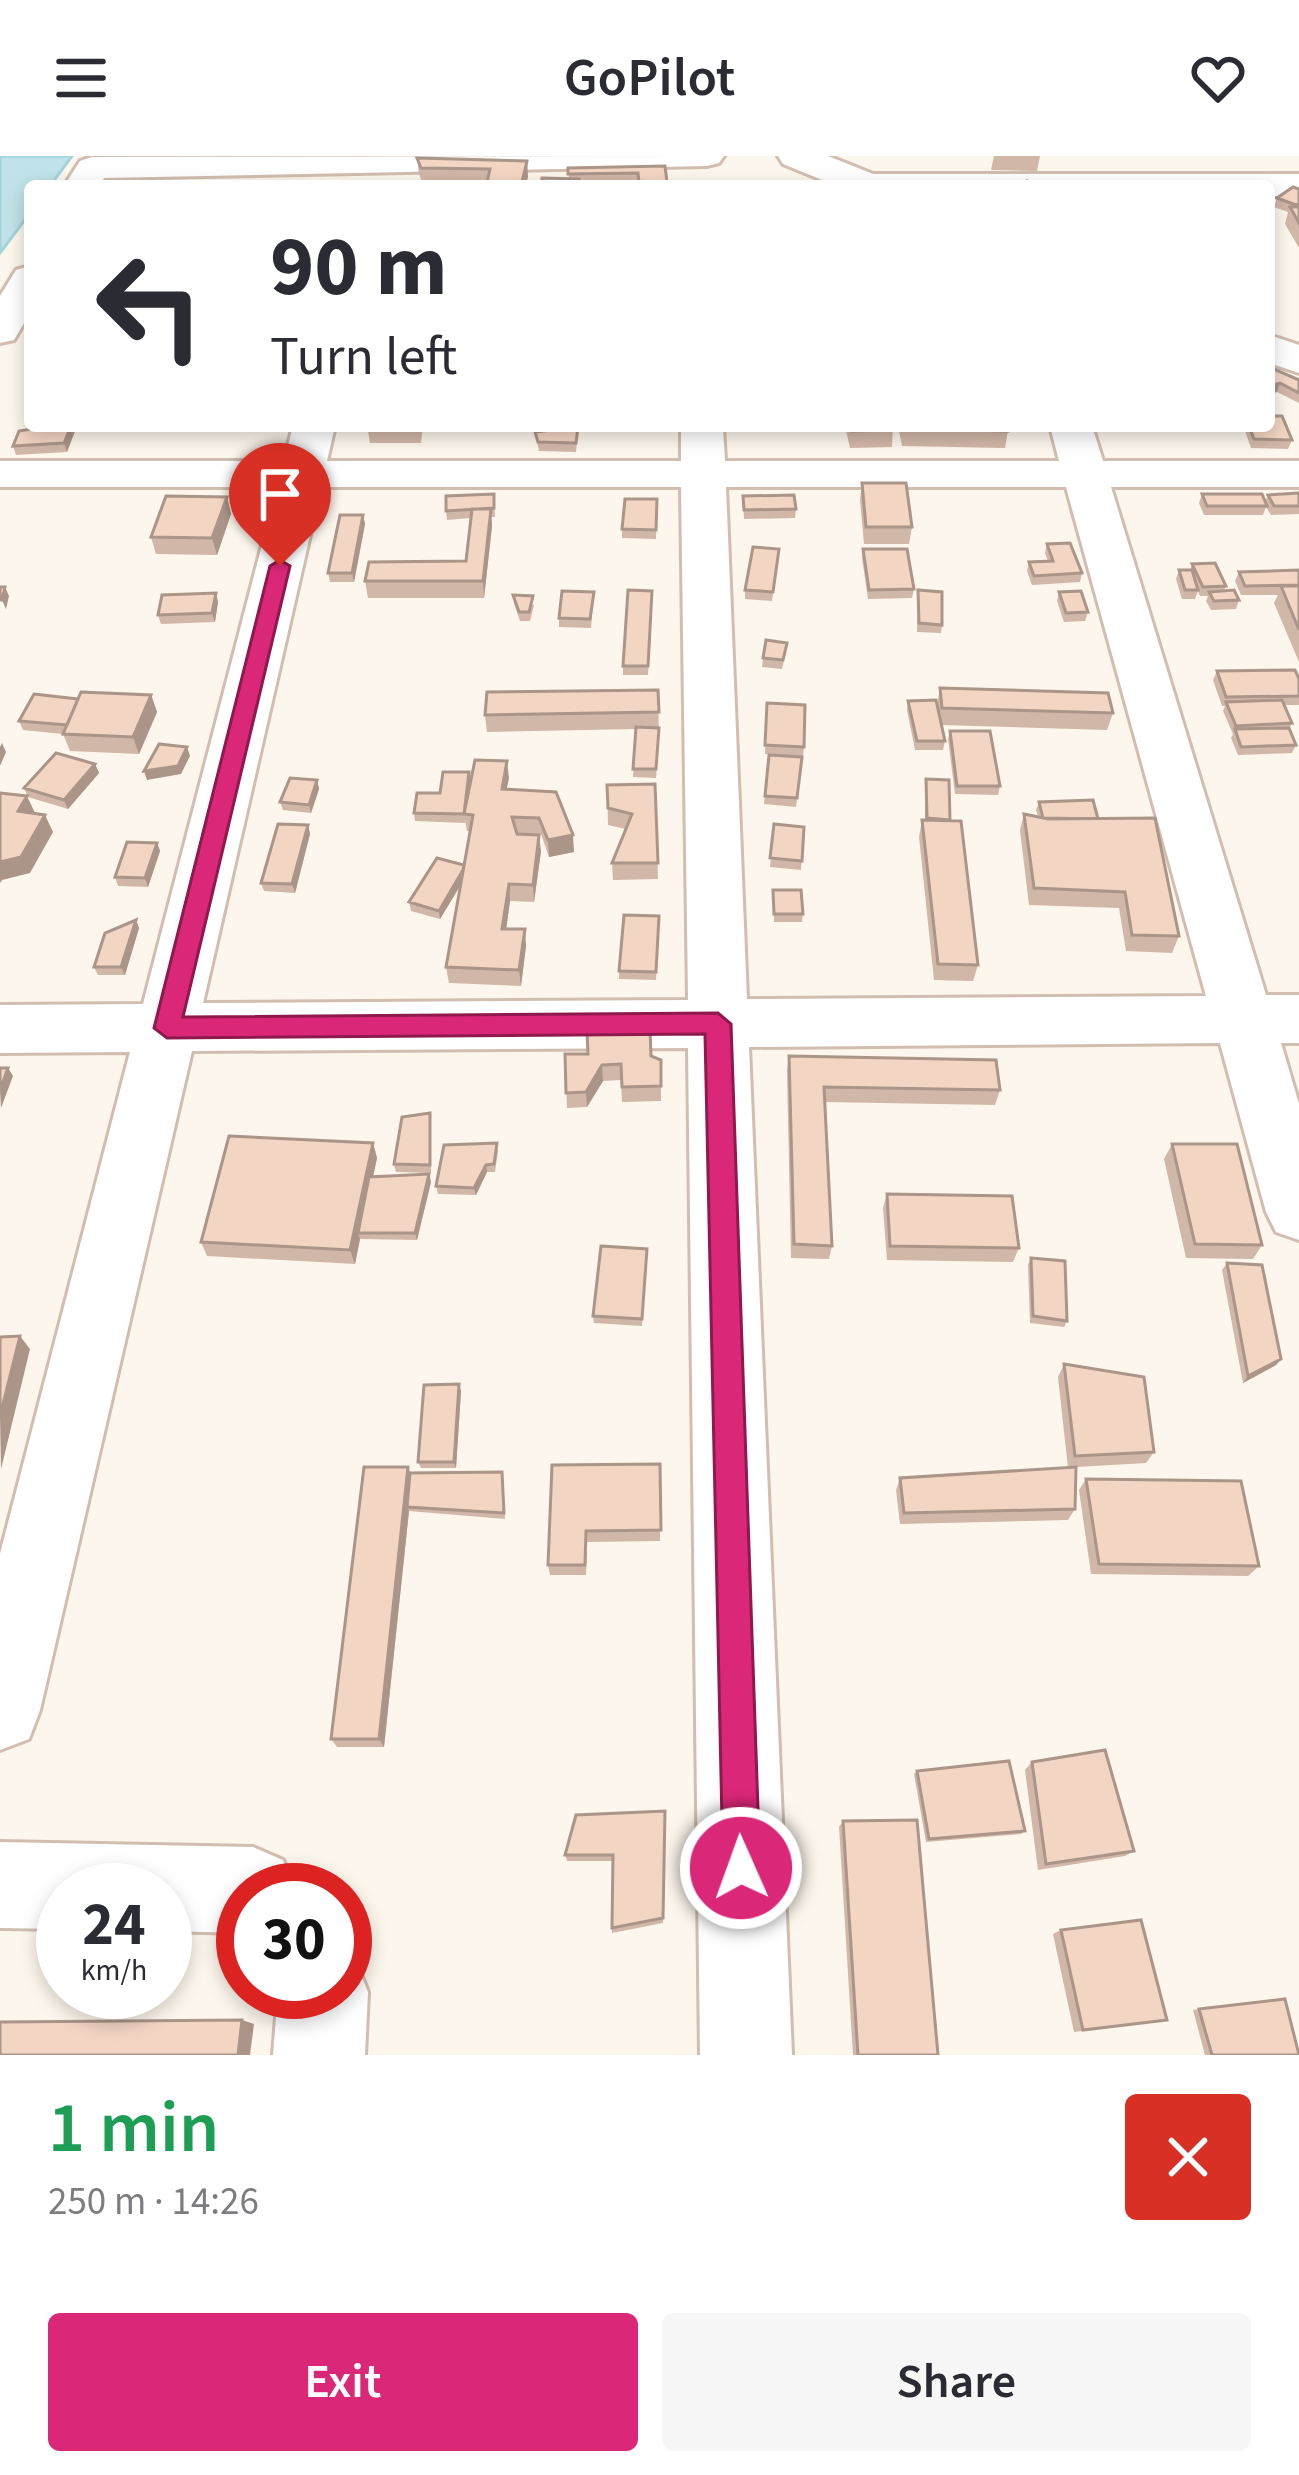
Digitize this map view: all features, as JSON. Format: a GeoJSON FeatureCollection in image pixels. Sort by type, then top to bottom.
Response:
{"type":"FeatureCollection","features":[{"type":"Feature","properties":{"kind":"street"},"geometry":{"type":"LineString","coordinates":[[85,180],[92,168],[377,168],[701,156]]}},
{"type":"Feature","properties":{"kind":"street"},"geometry":{"type":"LineString","coordinates":[[796,156],[856,180]]}},
{"type":"Feature","properties":{"kind":"street"},"geometry":{"type":"LineString","coordinates":[[0,331],[24,289]]}},
{"type":"Feature","properties":{"kind":"street"},"geometry":{"type":"LineString","coordinates":[[0,1710],[308,450]]}},
{"type":"Feature","properties":{"kind":"street"},"geometry":{"type":"LineString","coordinates":[[0,474],[308,450],[1078,450],[1299,474]]}},
{"type":"Feature","properties":{"kind":"street"},"geometry":{"type":"LineString","coordinates":[[702,450],[746,2055]]}},
{"type":"Feature","properties":{"kind":"street"},"geometry":{"type":"LineString","coordinates":[[1078,450],[1271,1019],[1299,1212]]}},
{"type":"Feature","properties":{"kind":"street"},"geometry":{"type":"LineString","coordinates":[[0,1029],[1271,1019]]}},
{"type":"Feature","properties":{"kind":"street"},"geometry":{"type":"LineString","coordinates":[[0,1885],[216,1889]]}},
{"type":"Feature","properties":{"kind":"street"},"geometry":{"type":"LineString","coordinates":[[319,2055],[321,2019]]}},
{"type":"Feature","properties":{"kind":"water"},"geometry":{"type":"Polygon","coordinates":[[[0,156],[72,156],[54,180],[24,180],[24,221],[0,253],[0,156]]]}},
{"type":"Feature","properties":{"kind":"building"},"geometry":{"type":"Polygon","coordinates":[[[417,158],[527,161],[522,180],[487,180],[490,169],[421,168],[417,158]]]}},
{"type":"Feature","properties":{"kind":"building"},"geometry":{"type":"Polygon","coordinates":[[[665,166],[667,180],[639,180],[638,173],[568,174],[568,168],[665,166]]]}},
{"type":"Feature","properties":{"kind":"building"},"geometry":{"type":"Polygon","coordinates":[[[1293,187],[1299,189],[1299,203],[1277,198],[1293,187]]]}},
{"type":"Feature","properties":{"kind":"building"},"geometry":{"type":"Polygon","coordinates":[[[1275,370],[1299,380],[1299,393],[1275,384],[1275,370]]]}},
{"type":"Feature","properties":{"kind":"building"},"geometry":{"type":"Polygon","coordinates":[[[1275,416],[1282,416],[1292,440],[1254,439],[1251,432],[1275,432],[1275,416]]]}},
{"type":"Feature","properties":{"kind":"building"},"geometry":{"type":"Polygon","coordinates":[[[19,431],[69,432],[64,443],[13,446],[19,431]]]}},
{"type":"Feature","properties":{"kind":"building"},"geometry":{"type":"Polygon","coordinates":[[[535,432],[577,432],[576,443],[538,442],[535,432]]]}},
{"type":"Feature","properties":{"kind":"building"},"geometry":{"type":"Polygon","coordinates":[[[862,483],[906,483],[912,527],[866,527],[862,483]]]}},
{"type":"Feature","properties":{"kind":"building"},"geometry":{"type":"Polygon","coordinates":[[[1299,493],[1299,506],[1274,506],[1268,495],[1299,493]]]}},
{"type":"Feature","properties":{"kind":"building"},"geometry":{"type":"Polygon","coordinates":[[[494,494],[494,508],[446,511],[446,496],[494,494]]]}},
{"type":"Feature","properties":{"kind":"building"},"geometry":{"type":"Polygon","coordinates":[[[1202,494],[1262,494],[1267,506],[1207,506],[1202,494]]]}},
{"type":"Feature","properties":{"kind":"building"},"geometry":{"type":"Polygon","coordinates":[[[794,495],[796,509],[744,510],[743,496],[794,495]]]}},
{"type":"Feature","properties":{"kind":"building"},"geometry":{"type":"Polygon","coordinates":[[[166,496],[227,497],[212,538],[151,537],[166,496]]]}},
{"type":"Feature","properties":{"kind":"building"},"geometry":{"type":"Polygon","coordinates":[[[625,499],[657,499],[656,530],[622,529],[625,499]]]}},
{"type":"Feature","properties":{"kind":"building"},"geometry":{"type":"Polygon","coordinates":[[[472,509],[491,509],[483,581],[365,581],[369,562],[466,561],[472,509]]]}},
{"type":"Feature","properties":{"kind":"building"},"geometry":{"type":"Polygon","coordinates":[[[340,515],[363,515],[352,573],[328,573],[340,515]]]}},
{"type":"Feature","properties":{"kind":"building"},"geometry":{"type":"Polygon","coordinates":[[[1070,543],[1082,573],[1034,576],[1029,562],[1053,561],[1047,544],[1070,543]]]}},
{"type":"Feature","properties":{"kind":"building"},"geometry":{"type":"Polygon","coordinates":[[[753,547],[779,549],[773,592],[745,590],[753,547]]]}},
{"type":"Feature","properties":{"kind":"building"},"geometry":{"type":"Polygon","coordinates":[[[863,549],[907,549],[914,589],[869,590],[863,549]]]}},
{"type":"Feature","properties":{"kind":"building"},"geometry":{"type":"Polygon","coordinates":[[[1215,563],[1226,586],[1203,587],[1192,564],[1215,563]]]}},
{"type":"Feature","properties":{"kind":"building"},"geometry":{"type":"Polygon","coordinates":[[[1179,570],[1192,570],[1198,590],[1185,590],[1179,570]]]}},
{"type":"Feature","properties":{"kind":"building"},"geometry":{"type":"Polygon","coordinates":[[[1299,570],[1299,585],[1245,586],[1239,572],[1299,570]]]}},
{"type":"Feature","properties":{"kind":"building"},"geometry":{"type":"Polygon","coordinates":[[[1281,586],[1299,586],[1299,630],[1281,586]]]}},
{"type":"Feature","properties":{"kind":"building"},"geometry":{"type":"Polygon","coordinates":[[[628,590],[652,591],[648,666],[623,666],[628,590]]]}},
{"type":"Feature","properties":{"kind":"building"},"geometry":{"type":"Polygon","coordinates":[[[918,590],[942,592],[942,625],[919,623],[918,590]]]}},
{"type":"Feature","properties":{"kind":"building"},"geometry":{"type":"Polygon","coordinates":[[[1234,590],[1239,600],[1214,601],[1209,592],[1234,590]]]}},
{"type":"Feature","properties":{"kind":"building"},"geometry":{"type":"Polygon","coordinates":[[[562,591],[594,592],[590,619],[559,618],[562,591]]]}},
{"type":"Feature","properties":{"kind":"building"},"geometry":{"type":"Polygon","coordinates":[[[1081,591],[1088,612],[1066,613],[1059,592],[1081,591]]]}},
{"type":"Feature","properties":{"kind":"building"},"geometry":{"type":"Polygon","coordinates":[[[216,593],[212,613],[158,615],[162,595],[216,593]]]}},
{"type":"Feature","properties":{"kind":"building"},"geometry":{"type":"Polygon","coordinates":[[[513,595],[533,596],[529,612],[519,612],[513,595]]]}},
{"type":"Feature","properties":{"kind":"building"},"geometry":{"type":"Polygon","coordinates":[[[766,640],[787,643],[783,660],[763,658],[766,640]]]}},
{"type":"Feature","properties":{"kind":"building"},"geometry":{"type":"Polygon","coordinates":[[[1295,670],[1299,696],[1226,697],[1217,671],[1295,670]]]}},
{"type":"Feature","properties":{"kind":"building"},"geometry":{"type":"Polygon","coordinates":[[[940,688],[1108,693],[1113,713],[942,708],[940,688]]]}},
{"type":"Feature","properties":{"kind":"building"},"geometry":{"type":"Polygon","coordinates":[[[658,690],[659,712],[485,715],[487,692],[658,690]]]}},
{"type":"Feature","properties":{"kind":"building"},"geometry":{"type":"Polygon","coordinates":[[[81,692],[151,695],[133,737],[63,734],[81,692]]]}},
{"type":"Feature","properties":{"kind":"building"},"geometry":{"type":"Polygon","coordinates":[[[34,694],[78,699],[67,725],[19,721],[34,694]]]}},
{"type":"Feature","properties":{"kind":"building"},"geometry":{"type":"Polygon","coordinates":[[[936,700],[945,741],[917,741],[908,701],[936,700]]]}},
{"type":"Feature","properties":{"kind":"building"},"geometry":{"type":"Polygon","coordinates":[[[1282,700],[1292,723],[1236,726],[1226,702],[1282,700]]]}},
{"type":"Feature","properties":{"kind":"building"},"geometry":{"type":"Polygon","coordinates":[[[767,703],[805,705],[804,747],[765,745],[767,703]]]}},
{"type":"Feature","properties":{"kind":"building"},"geometry":{"type":"Polygon","coordinates":[[[636,727],[659,728],[656,769],[633,769],[636,727]]]}},
{"type":"Feature","properties":{"kind":"building"},"geometry":{"type":"Polygon","coordinates":[[[1289,728],[1296,745],[1241,747],[1235,729],[1289,728]]]}},
{"type":"Feature","properties":{"kind":"building"},"geometry":{"type":"Polygon","coordinates":[[[950,731],[990,731],[1000,786],[957,786],[950,731]]]}},
{"type":"Feature","properties":{"kind":"building"},"geometry":{"type":"Polygon","coordinates":[[[159,744],[187,747],[178,766],[144,771],[159,744]]]}},
{"type":"Feature","properties":{"kind":"building"},"geometry":{"type":"Polygon","coordinates":[[[56,753],[95,764],[64,800],[24,788],[56,753]]]}},
{"type":"Feature","properties":{"kind":"building"},"geometry":{"type":"Polygon","coordinates":[[[769,755],[802,757],[797,798],[765,796],[769,755]]]}},
{"type":"Feature","properties":{"kind":"building"},"geometry":{"type":"Polygon","coordinates":[[[475,760],[507,761],[502,789],[556,792],[573,835],[548,840],[539,818],[512,817],[517,834],[539,835],[533,885],[509,884],[502,929],[525,929],[519,970],[446,967],[473,815],[464,814],[475,760]]]}},
{"type":"Feature","properties":{"kind":"building"},"geometry":{"type":"Polygon","coordinates":[[[443,772],[469,772],[464,814],[414,813],[417,793],[440,793],[443,772]]]}},
{"type":"Feature","properties":{"kind":"building"},"geometry":{"type":"Polygon","coordinates":[[[290,778],[317,780],[309,805],[280,802],[290,778]]]}},
{"type":"Feature","properties":{"kind":"building"},"geometry":{"type":"Polygon","coordinates":[[[926,779],[949,780],[950,820],[927,818],[926,779]]]}},
{"type":"Feature","properties":{"kind":"building"},"geometry":{"type":"Polygon","coordinates":[[[655,784],[658,863],[612,863],[632,814],[608,808],[607,785],[655,784]]]}},
{"type":"Feature","properties":{"kind":"building"},"geometry":{"type":"Polygon","coordinates":[[[0,793],[27,796],[18,811],[45,815],[21,857],[0,862],[0,793]]]}},
{"type":"Feature","properties":{"kind":"building"},"geometry":{"type":"Polygon","coordinates":[[[1093,800],[1098,819],[1043,818],[1039,802],[1093,800]]]}},
{"type":"Feature","properties":{"kind":"building"},"geometry":{"type":"Polygon","coordinates":[[[1024,814],[1048,819],[1155,818],[1179,936],[1132,935],[1125,892],[1034,888],[1024,814]]]}},
{"type":"Feature","properties":{"kind":"building"},"geometry":{"type":"Polygon","coordinates":[[[922,820],[961,821],[978,965],[938,964],[922,820]]]}},
{"type":"Feature","properties":{"kind":"building"},"geometry":{"type":"Polygon","coordinates":[[[278,824],[308,825],[292,884],[261,883],[278,824]]]}},
{"type":"Feature","properties":{"kind":"building"},"geometry":{"type":"Polygon","coordinates":[[[774,824],[804,827],[802,861],[770,858],[774,824]]]}},
{"type":"Feature","properties":{"kind":"building"},"geometry":{"type":"Polygon","coordinates":[[[127,842],[157,843],[145,878],[115,877],[127,842]]]}},
{"type":"Feature","properties":{"kind":"building"},"geometry":{"type":"Polygon","coordinates":[[[437,858],[464,865],[439,911],[409,902],[437,858]]]}},
{"type":"Feature","properties":{"kind":"building"},"geometry":{"type":"Polygon","coordinates":[[[773,890],[801,890],[803,914],[774,914],[773,890]]]}},
{"type":"Feature","properties":{"kind":"building"},"geometry":{"type":"Polygon","coordinates":[[[624,915],[659,916],[656,972],[619,971],[624,915]]]}},
{"type":"Feature","properties":{"kind":"building"},"geometry":{"type":"Polygon","coordinates":[[[136,920],[121,967],[94,967],[105,933],[136,920]]]}},
{"type":"Feature","properties":{"kind":"building"},"geometry":{"type":"Polygon","coordinates":[[[650,1029],[651,1056],[661,1060],[661,1086],[622,1087],[621,1064],[602,1065],[586,1092],[566,1093],[565,1054],[588,1054],[587,1031],[650,1029]]]}},
{"type":"Feature","properties":{"kind":"building"},"geometry":{"type":"Polygon","coordinates":[[[789,1056],[996,1060],[1000,1090],[824,1087],[832,1246],[794,1244],[789,1056]]]}},
{"type":"Feature","properties":{"kind":"building"},"geometry":{"type":"Polygon","coordinates":[[[430,1113],[430,1165],[394,1164],[402,1117],[430,1113]]]}},
{"type":"Feature","properties":{"kind":"building"},"geometry":{"type":"Polygon","coordinates":[[[229,1136],[373,1143],[350,1250],[201,1242],[229,1136]]]}},
{"type":"Feature","properties":{"kind":"building"},"geometry":{"type":"Polygon","coordinates":[[[497,1143],[494,1164],[486,1165],[474,1188],[436,1186],[444,1145],[497,1143]]]}},
{"type":"Feature","properties":{"kind":"building"},"geometry":{"type":"Polygon","coordinates":[[[1172,1144],[1237,1144],[1262,1245],[1195,1244],[1172,1144]]]}},
{"type":"Feature","properties":{"kind":"building"},"geometry":{"type":"Polygon","coordinates":[[[429,1174],[415,1233],[358,1233],[369,1177],[429,1174]]]}},
{"type":"Feature","properties":{"kind":"building"},"geometry":{"type":"Polygon","coordinates":[[[887,1194],[1012,1196],[1019,1248],[890,1246],[887,1194]]]}},
{"type":"Feature","properties":{"kind":"building"},"geometry":{"type":"Polygon","coordinates":[[[601,1246],[647,1249],[642,1319],[593,1316],[601,1246]]]}},
{"type":"Feature","properties":{"kind":"building"},"geometry":{"type":"Polygon","coordinates":[[[1031,1258],[1065,1261],[1067,1321],[1033,1316],[1031,1258]]]}},
{"type":"Feature","properties":{"kind":"building"},"geometry":{"type":"Polygon","coordinates":[[[1227,1263],[1262,1265],[1281,1359],[1248,1376],[1227,1263]]]}},
{"type":"Feature","properties":{"kind":"building"},"geometry":{"type":"Polygon","coordinates":[[[20,1336],[0,1416],[0,1337],[20,1336]]]}},
{"type":"Feature","properties":{"kind":"building"},"geometry":{"type":"Polygon","coordinates":[[[1064,1364],[1144,1377],[1154,1452],[1075,1456],[1064,1364]]]}},
{"type":"Feature","properties":{"kind":"building"},"geometry":{"type":"Polygon","coordinates":[[[459,1384],[454,1462],[418,1462],[424,1385],[459,1384]]]}},
{"type":"Feature","properties":{"kind":"building"},"geometry":{"type":"Polygon","coordinates":[[[660,1464],[661,1530],[586,1531],[585,1565],[548,1565],[552,1465],[660,1464]]]}},
{"type":"Feature","properties":{"kind":"building"},"geometry":{"type":"Polygon","coordinates":[[[364,1467],[408,1467],[379,1739],[331,1739],[364,1467]]]}},
{"type":"Feature","properties":{"kind":"building"},"geometry":{"type":"Polygon","coordinates":[[[1076,1467],[1075,1509],[904,1513],[900,1478],[1076,1467]]]}},
{"type":"Feature","properties":{"kind":"building"},"geometry":{"type":"Polygon","coordinates":[[[502,1472],[504,1513],[407,1507],[410,1473],[502,1472]]]}},
{"type":"Feature","properties":{"kind":"building"},"geometry":{"type":"Polygon","coordinates":[[[1086,1479],[1241,1481],[1259,1566],[1099,1564],[1086,1479]]]}},
{"type":"Feature","properties":{"kind":"building"},"geometry":{"type":"Polygon","coordinates":[[[1105,1750],[1134,1851],[1046,1864],[1032,1762],[1105,1750]]]}},
{"type":"Feature","properties":{"kind":"building"},"geometry":{"type":"Polygon","coordinates":[[[1009,1761],[1025,1831],[929,1839],[917,1771],[1009,1761]]]}},
{"type":"Feature","properties":{"kind":"building"},"geometry":{"type":"Polygon","coordinates":[[[665,1811],[663,1918],[612,1928],[613,1855],[565,1855],[576,1815],[665,1811]]]}},
{"type":"Feature","properties":{"kind":"building"},"geometry":{"type":"Polygon","coordinates":[[[917,1820],[938,2055],[858,2055],[843,1821],[917,1820]]]}},
{"type":"Feature","properties":{"kind":"building"},"geometry":{"type":"Polygon","coordinates":[[[1141,1920],[1167,2020],[1083,2030],[1061,1930],[1141,1920]]]}},
{"type":"Feature","properties":{"kind":"building"},"geometry":{"type":"Polygon","coordinates":[[[1285,1999],[1299,2055],[1212,2055],[1199,2009],[1285,1999]]]}},
{"type":"Feature","properties":{"kind":"building"},"geometry":{"type":"Polygon","coordinates":[[[242,2020],[238,2055],[0,2055],[0,2022],[242,2020]]]}},
{"type":"Feature","properties":{"kind":"route"},"geometry":{"type":"LineString","coordinates":[[280,566],[167,1028],[718,1024],[741,1868]]}}]}
